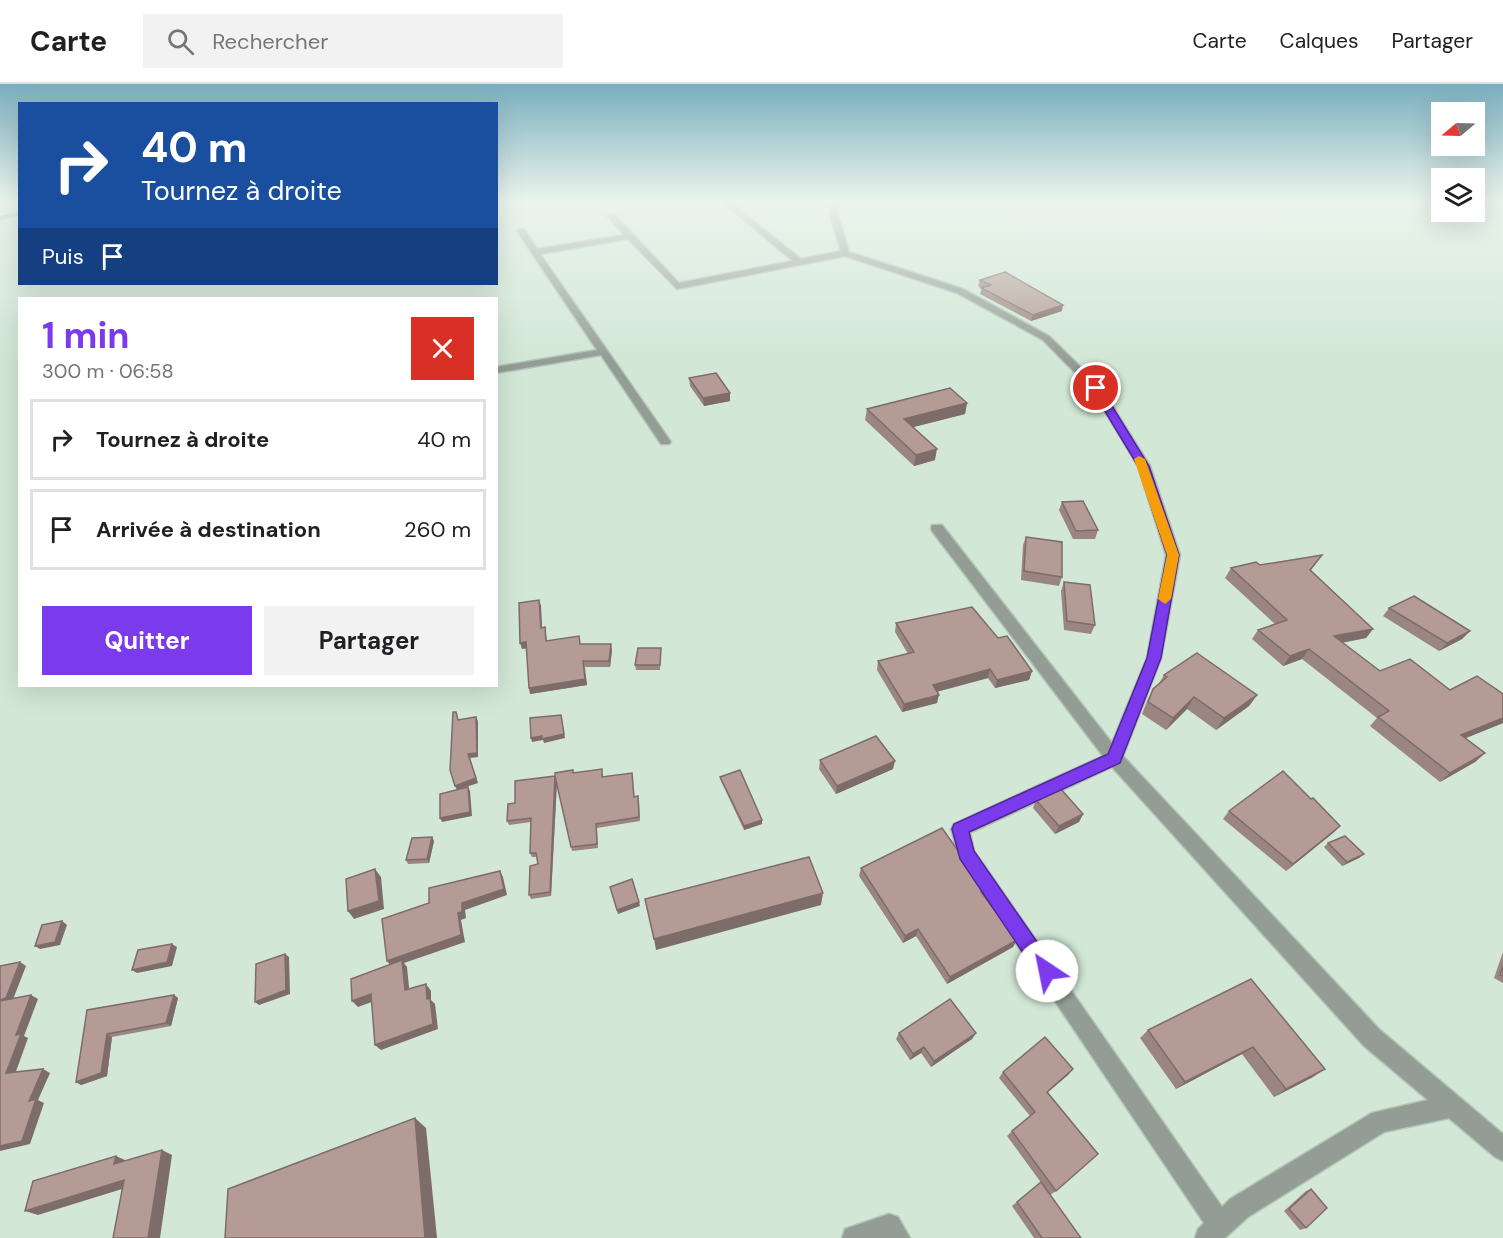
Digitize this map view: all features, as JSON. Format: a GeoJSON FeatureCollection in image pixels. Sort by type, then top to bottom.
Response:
{"type":"FeatureCollection","features":[{"type":"Feature","properties":{"kind":"street"},"geometry":{"type":"LineString","coordinates":[[537,255],[664,442]]}},
{"type":"Feature","properties":{"kind":"street"},"geometry":{"type":"LineString","coordinates":[[648,255],[677,286],[836,255]]}},
{"type":"Feature","properties":{"kind":"street"},"geometry":{"type":"LineString","coordinates":[[790,255],[799,262]]}},
{"type":"Feature","properties":{"kind":"street"},"geometry":{"type":"LineString","coordinates":[[851,255],[960,291],[1046,338],[1096,388],[1144,466],[1173,555],[1154,658],[1114,758],[960,829],[966,854],[1214,1232],[1239,1208],[1380,1121],[1452,1106]]}},
{"type":"Feature","properties":{"kind":"street"},"geometry":{"type":"LineString","coordinates":[[498,370],[603,352]]}},
{"type":"Feature","properties":{"kind":"street"},"geometry":{"type":"LineString","coordinates":[[937,528],[1114,758],[1372,1038],[1503,1149]]}},
{"type":"Feature","properties":{"kind":"street"},"geometry":{"type":"LineString","coordinates":[[854,1238],[890,1226],[898,1238]]}},
{"type":"Feature","properties":{"kind":"building"},"geometry":{"type":"Polygon","coordinates":[[[1005,272],[1063,305],[1033,315],[981,288],[991,285],[980,280],[1005,272]]]}},
{"type":"Feature","properties":{"kind":"building"},"geometry":{"type":"Polygon","coordinates":[[[716,373],[730,393],[703,398],[689,378],[716,373]]]}},
{"type":"Feature","properties":{"kind":"building"},"geometry":{"type":"Polygon","coordinates":[[[950,388],[967,403],[904,419],[937,449],[916,455],[867,409],[950,388]]]}},
{"type":"Feature","properties":{"kind":"building"},"geometry":{"type":"Polygon","coordinates":[[[1083,501],[1098,530],[1076,531],[1062,502],[1083,501]]]}},
{"type":"Feature","properties":{"kind":"building"},"geometry":{"type":"Polygon","coordinates":[[[1026,537],[1062,542],[1062,577],[1024,571],[1026,537]]]}},
{"type":"Feature","properties":{"kind":"building"},"geometry":{"type":"Polygon","coordinates":[[[1322,555],[1310,570],[1373,629],[1334,636],[1380,671],[1410,659],[1450,690],[1477,676],[1503,694],[1503,718],[1461,735],[1485,753],[1450,773],[1378,717],[1389,711],[1309,649],[1290,656],[1258,630],[1287,620],[1231,568],[1256,562],[1260,565],[1322,555]]]}},
{"type":"Feature","properties":{"kind":"building"},"geometry":{"type":"Polygon","coordinates":[[[1064,582],[1090,585],[1095,625],[1067,621],[1064,582]]]}},
{"type":"Feature","properties":{"kind":"building"},"geometry":{"type":"Polygon","coordinates":[[[1414,596],[1470,631],[1447,643],[1389,608],[1414,596]]]}},
{"type":"Feature","properties":{"kind":"building"},"geometry":{"type":"Polygon","coordinates":[[[539,600],[541,628],[545,627],[546,641],[579,636],[580,644],[611,644],[609,661],[583,661],[585,679],[529,688],[526,642],[520,643],[519,603],[539,600]]]}},
{"type":"Feature","properties":{"kind":"building"},"geometry":{"type":"Polygon","coordinates":[[[972,607],[998,638],[1007,636],[1032,671],[997,680],[990,669],[933,685],[939,695],[904,704],[878,661],[914,652],[896,623],[972,607]]]}},
{"type":"Feature","properties":{"kind":"building"},"geometry":{"type":"Polygon","coordinates":[[[638,648],[661,648],[660,665],[635,665],[638,648]]]}},
{"type":"Feature","properties":{"kind":"building"},"geometry":{"type":"Polygon","coordinates":[[[1197,653],[1257,695],[1224,718],[1194,697],[1173,718],[1148,702],[1153,689],[1167,677],[1164,675],[1197,653]]]}},
{"type":"Feature","properties":{"kind":"building"},"geometry":{"type":"Polygon","coordinates":[[[453,712],[456,712],[458,720],[476,717],[477,753],[468,754],[476,778],[455,786],[450,770],[453,712]]]}},
{"type":"Feature","properties":{"kind":"building"},"geometry":{"type":"Polygon","coordinates":[[[561,715],[564,734],[542,739],[542,736],[531,738],[530,718],[561,715]]]}},
{"type":"Feature","properties":{"kind":"building"},"geometry":{"type":"Polygon","coordinates":[[[876,736],[895,761],[837,786],[820,760],[876,736]]]}},
{"type":"Feature","properties":{"kind":"building"},"geometry":{"type":"Polygon","coordinates":[[[602,769],[602,777],[632,773],[634,797],[638,796],[639,817],[596,824],[597,844],[571,847],[555,773],[573,770],[573,773],[602,769]]]}},
{"type":"Feature","properties":{"kind":"building"},"geometry":{"type":"Polygon","coordinates":[[[740,770],[762,820],[744,826],[720,777],[740,770]]]}},
{"type":"Feature","properties":{"kind":"building"},"geometry":{"type":"Polygon","coordinates":[[[1283,771],[1340,826],[1293,864],[1229,811],[1283,771]]]}},
{"type":"Feature","properties":{"kind":"building"},"geometry":{"type":"Polygon","coordinates":[[[555,776],[550,892],[529,895],[530,866],[538,864],[536,853],[530,853],[531,818],[507,821],[508,804],[515,803],[515,781],[555,776]]]}},
{"type":"Feature","properties":{"kind":"building"},"geometry":{"type":"Polygon","coordinates":[[[468,787],[470,812],[440,818],[440,794],[468,787]]]}},
{"type":"Feature","properties":{"kind":"building"},"geometry":{"type":"Polygon","coordinates":[[[1060,788],[1083,814],[1059,826],[1036,800],[1060,788]]]}},
{"type":"Feature","properties":{"kind":"building"},"geometry":{"type":"Polygon","coordinates":[[[942,828],[985,889],[981,892],[1017,940],[950,977],[918,929],[905,936],[861,868],[942,828]]]}},
{"type":"Feature","properties":{"kind":"building"},"geometry":{"type":"Polygon","coordinates":[[[1345,836],[1364,854],[1347,862],[1328,843],[1345,836]]]}},
{"type":"Feature","properties":{"kind":"building"},"geometry":{"type":"Polygon","coordinates":[[[432,837],[427,859],[406,860],[412,838],[432,837]]]}},
{"type":"Feature","properties":{"kind":"building"},"geometry":{"type":"Polygon","coordinates":[[[809,857],[823,893],[654,939],[645,899],[809,857]]]}},
{"type":"Feature","properties":{"kind":"building"},"geometry":{"type":"Polygon","coordinates":[[[375,869],[379,901],[348,911],[346,879],[375,869]]]}},
{"type":"Feature","properties":{"kind":"building"},"geometry":{"type":"Polygon","coordinates":[[[500,871],[504,889],[462,903],[462,912],[458,913],[461,935],[387,961],[382,919],[429,903],[429,888],[500,871]]]}},
{"type":"Feature","properties":{"kind":"building"},"geometry":{"type":"Polygon","coordinates":[[[632,879],[639,902],[617,910],[610,887],[632,879]]]}},
{"type":"Feature","properties":{"kind":"building"},"geometry":{"type":"Polygon","coordinates":[[[62,921],[55,942],[35,946],[42,925],[62,921]]]}},
{"type":"Feature","properties":{"kind":"building"},"geometry":{"type":"Polygon","coordinates":[[[172,944],[167,962],[132,970],[138,950],[172,944]]]}},
{"type":"Feature","properties":{"kind":"building"},"geometry":{"type":"Polygon","coordinates":[[[285,954],[286,990],[255,1002],[256,964],[285,954]]]}},
{"type":"Feature","properties":{"kind":"building"},"geometry":{"type":"Polygon","coordinates":[[[402,960],[405,990],[426,984],[433,1024],[375,1045],[371,994],[352,1001],[351,979],[402,960]]]}},
{"type":"Feature","properties":{"kind":"building"},"geometry":{"type":"Polygon","coordinates":[[[20,962],[6,998],[0,1000],[0,966],[20,962]]]}},
{"type":"Feature","properties":{"kind":"building"},"geometry":{"type":"Polygon","coordinates":[[[1251,979],[1325,1069],[1286,1089],[1253,1047],[1185,1082],[1148,1030],[1251,979]]]}},
{"type":"Feature","properties":{"kind":"building"},"geometry":{"type":"Polygon","coordinates":[[[31,995],[16,1035],[21,1034],[6,1073],[43,1069],[29,1101],[36,1099],[22,1141],[0,1146],[0,1001],[31,995]]]}},
{"type":"Feature","properties":{"kind":"building"},"geometry":{"type":"Polygon","coordinates":[[[174,995],[166,1023],[107,1034],[101,1073],[76,1082],[87,1010],[174,995]]]}},
{"type":"Feature","properties":{"kind":"building"},"geometry":{"type":"Polygon","coordinates":[[[950,999],[976,1033],[934,1061],[924,1047],[913,1054],[899,1033],[950,999]]]}},
{"type":"Feature","properties":{"kind":"building"},"geometry":{"type":"Polygon","coordinates":[[[1045,1037],[1073,1069],[1047,1092],[1098,1154],[1056,1191],[1012,1131],[1035,1112],[1003,1072],[1045,1037]]]}},
{"type":"Feature","properties":{"kind":"building"},"geometry":{"type":"Polygon","coordinates":[[[415,1118],[425,1238],[225,1238],[228,1189],[415,1118]]]}},
{"type":"Feature","properties":{"kind":"building"},"geometry":{"type":"Polygon","coordinates":[[[162,1150],[148,1238],[113,1238],[124,1180],[25,1211],[33,1181],[116,1156],[114,1164],[162,1150]]]}},
{"type":"Feature","properties":{"kind":"building"},"geometry":{"type":"Polygon","coordinates":[[[1041,1182],[1081,1238],[1042,1238],[1017,1202],[1041,1182]]]}},
{"type":"Feature","properties":{"kind":"building"},"geometry":{"type":"Polygon","coordinates":[[[1311,1189],[1327,1208],[1306,1228],[1289,1209],[1311,1189]]]}},
{"type":"Feature","properties":{"kind":"slow traffic"},"geometry":{"type":"LineString","coordinates":[[1139,459],[1144,466],[1173,555],[1165,599]]}},
{"type":"Feature","properties":{"kind":"route"},"geometry":{"type":"LineString","coordinates":[[1047,971],[966,854],[960,829],[1114,758],[1154,658],[1173,555],[1144,466],[1096,388]]}}]}
